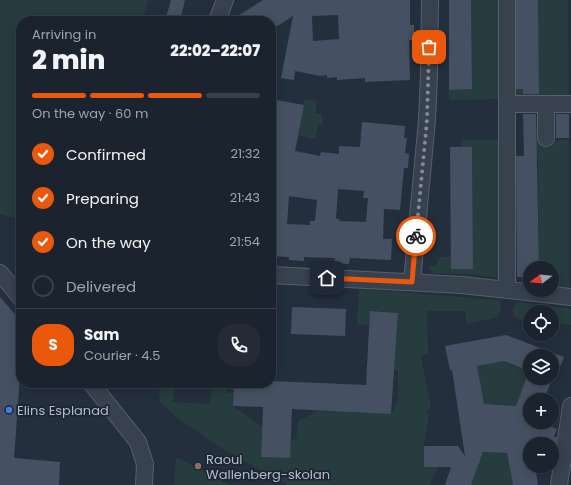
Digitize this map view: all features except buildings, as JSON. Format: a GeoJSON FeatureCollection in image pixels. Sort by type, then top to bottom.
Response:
{"type":"FeatureCollection","features":[{"type":"Feature","properties":{"kind":"street"},"geometry":{"type":"LineString","coordinates":[[219,16],[225,0]]}},
{"type":"Feature","properties":{"kind":"street"},"geometry":{"type":"LineString","coordinates":[[412,282],[427,120],[430,0]]}},
{"type":"Feature","properties":{"kind":"street"},"geometry":{"type":"LineString","coordinates":[[507,0],[507,289]]}},
{"type":"Feature","properties":{"kind":"street"},"geometry":{"type":"LineString","coordinates":[[507,104],[571,104]]}},
{"type":"Feature","properties":{"kind":"street"},"geometry":{"type":"LineString","coordinates":[[546,104],[546,138]]}},
{"type":"Feature","properties":{"kind":"street"},"geometry":{"type":"LineString","coordinates":[[0,273],[16,292]]}},
{"type":"Feature","properties":{"kind":"street"},"geometry":{"type":"LineString","coordinates":[[276,275],[412,282],[507,289],[571,297]]}},
{"type":"Feature","properties":{"kind":"street"},"geometry":{"type":"LineString","coordinates":[[95,388],[138,442],[145,464],[144,485]]}},
{"type":"Feature","properties":{"kind":"street"},"geometry":{"type":"LineString","coordinates":[[559,485],[571,406]]}},
{"type":"Feature","properties":{"kind":"green space"},"geometry":{"type":"Polygon","coordinates":[[[0,0],[148,0],[143,16],[16,16],[16,219],[0,214],[0,0]]]}},
{"type":"Feature","properties":{"kind":"green space"},"geometry":{"type":"Polygon","coordinates":[[[471,0],[501,0],[502,99],[449,100],[449,90],[472,89],[471,0]]]}},
{"type":"Feature","properties":{"kind":"green space"},"geometry":{"type":"Polygon","coordinates":[[[538,0],[568,0],[569,98],[526,99],[515,95],[515,89],[539,89],[538,0]]]}},
{"type":"Feature","properties":{"kind":"green space"},"geometry":{"type":"Polygon","coordinates":[[[305,99],[317,101],[315,113],[321,114],[323,123],[318,126],[315,139],[297,135],[305,99]]]}},
{"type":"Feature","properties":{"kind":"green space"},"geometry":{"type":"Polygon","coordinates":[[[461,140],[502,140],[502,278],[466,274],[432,273],[428,267],[437,264],[440,257],[451,257],[451,269],[473,269],[472,147],[461,147],[461,140]]]}},
{"type":"Feature","properties":{"kind":"green space"},"geometry":{"type":"Polygon","coordinates":[[[528,140],[569,140],[569,288],[559,287],[559,261],[539,261],[538,156],[527,156],[528,140]]]}},
{"type":"Feature","properties":{"kind":"green space"},"geometry":{"type":"Polygon","coordinates":[[[359,289],[499,300],[501,306],[499,316],[467,324],[465,311],[427,311],[428,353],[421,356],[431,407],[426,411],[429,415],[424,446],[424,466],[438,467],[430,485],[288,485],[215,444],[175,416],[160,402],[159,388],[174,388],[173,402],[210,404],[212,388],[226,388],[226,393],[233,392],[233,406],[262,427],[261,457],[289,458],[291,440],[296,439],[298,421],[319,410],[391,414],[398,400],[398,371],[394,369],[398,313],[371,311],[369,325],[357,324],[359,289]]]}},
{"type":"Feature","properties":{"kind":"green space"},"geometry":{"type":"Polygon","coordinates":[[[516,302],[540,305],[523,305],[523,322],[514,317],[513,310],[516,302]]]}},
{"type":"Feature","properties":{"kind":"green space"},"geometry":{"type":"Polygon","coordinates":[[[559,307],[571,309],[571,325],[559,324],[559,307]]]}},
{"type":"Feature","properties":{"kind":"green space"},"geometry":{"type":"Polygon","coordinates":[[[502,361],[523,369],[524,385],[510,421],[505,406],[494,404],[486,419],[477,366],[502,361]]]}},
{"type":"Feature","properties":{"kind":"green space"},"geometry":{"type":"Polygon","coordinates":[[[483,452],[507,453],[513,485],[471,485],[483,452]]]}},
{"type":"Feature","properties":{"kind":"green space"},"geometry":{"type":"Polygon","coordinates":[[[176,457],[230,485],[174,485],[176,457]]]}},
{"type":"Feature","properties":{"kind":"way so far"},"geometry":{"type":"LineString","coordinates":[[416,236],[427,120],[429,47]]}},
{"type":"Feature","properties":{"kind":"place","name":"Elins Esplanad"},"geometry":{"type":"Point","coordinates":[9,410]}},
{"type":"Feature","properties":{"kind":"place","name":"Raoul Wallenberg-skolan"},"geometry":{"type":"Point","coordinates":[198,466]}},
{"type":"Feature","properties":{"kind":"route"},"geometry":{"type":"LineString","coordinates":[[327,278],[412,282],[416,236]]}}]}
